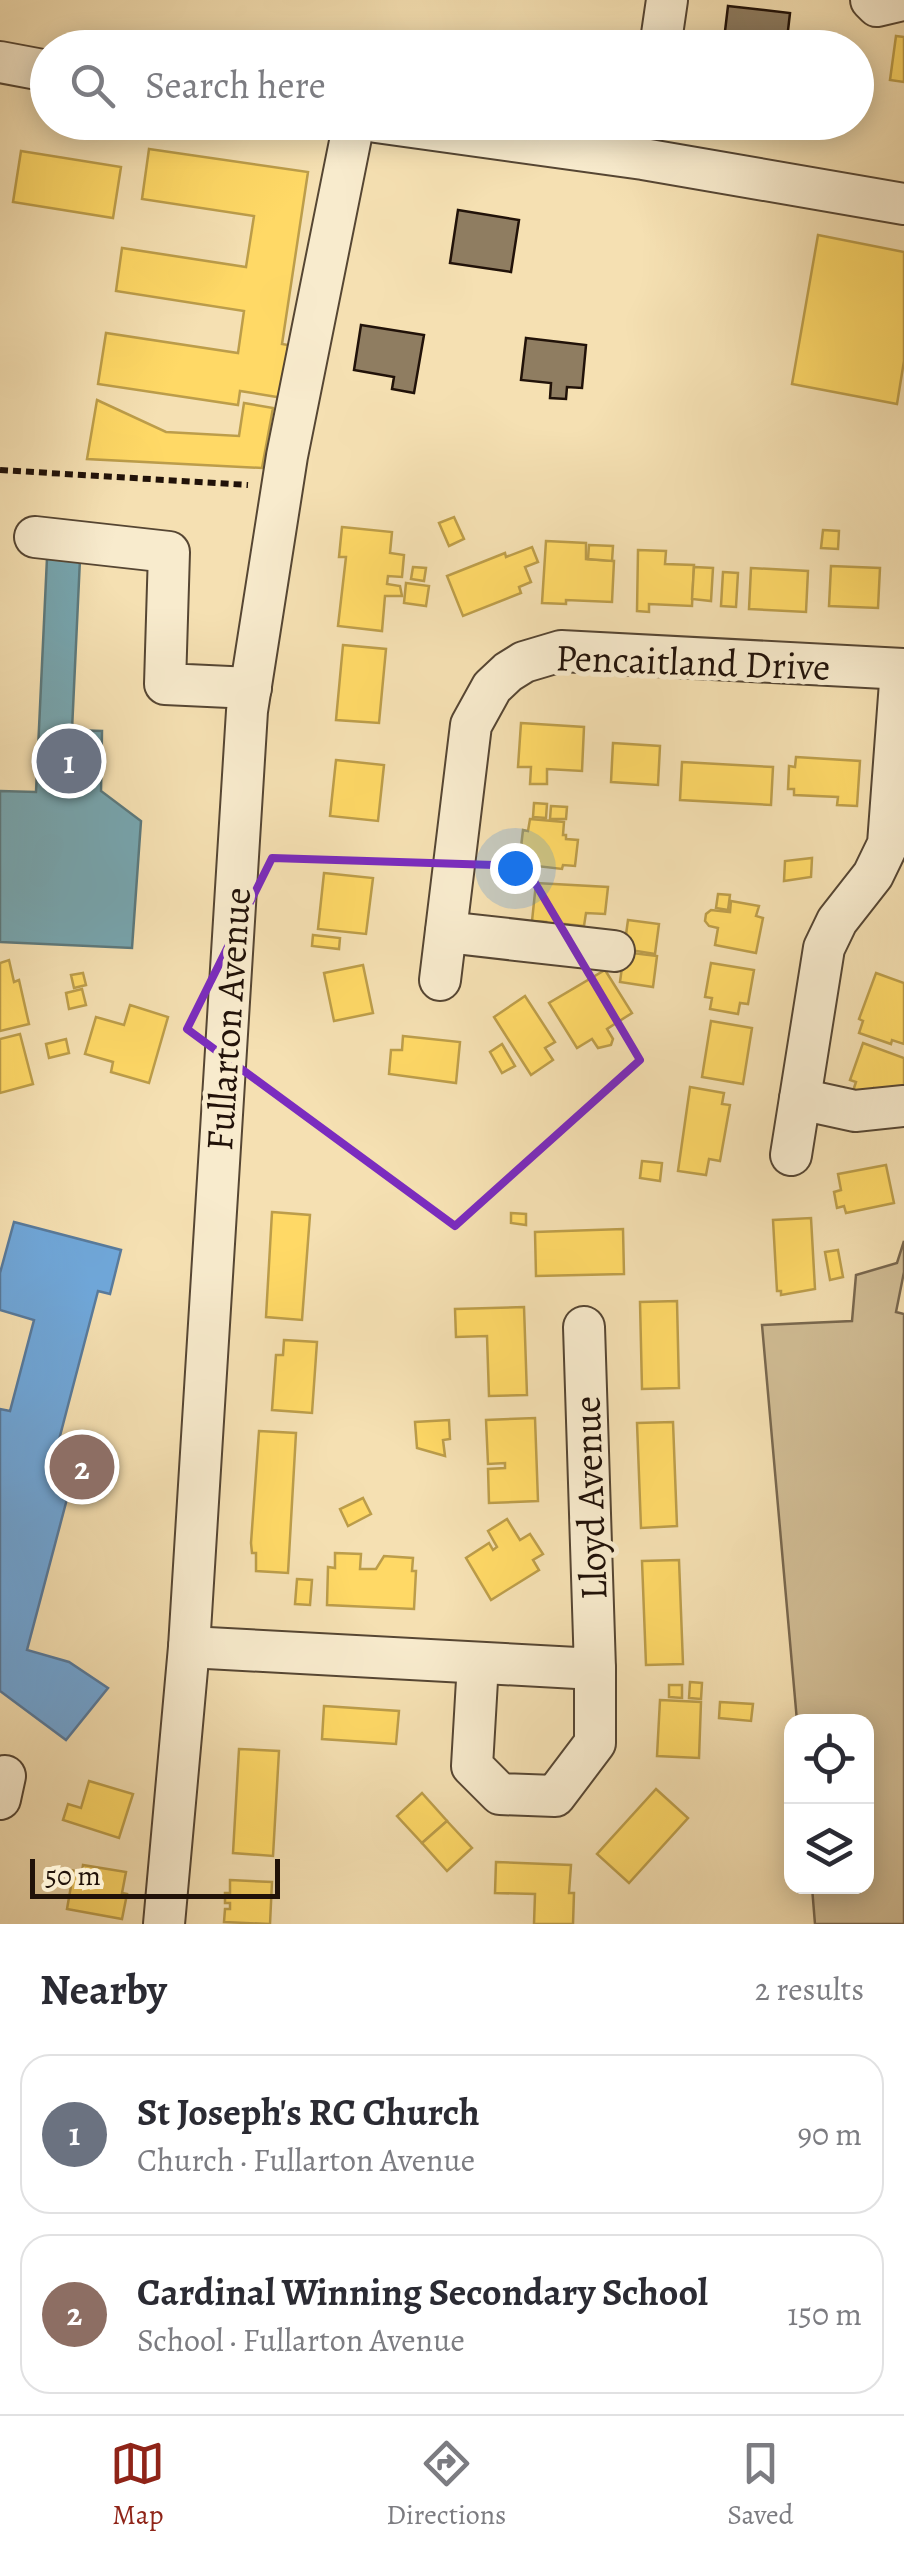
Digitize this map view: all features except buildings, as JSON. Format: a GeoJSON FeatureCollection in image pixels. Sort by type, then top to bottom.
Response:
{"type":"FeatureCollection","features":[{"type":"Feature","properties":{"kind":"street"},"geometry":{"type":"LineString","coordinates":[[663,30],[667,0]]}},
{"type":"Feature","properties":{"kind":"street"},"geometry":{"type":"LineString","coordinates":[[0,62],[30,67]]}},
{"type":"Feature","properties":{"kind":"street","name":"Fullarton Avenue"},"geometry":{"type":"LineString","coordinates":[[164,1924],[189,1647],[250,688],[282,486],[350,140]]}},
{"type":"Feature","properties":{"kind":"street"},"geometry":{"type":"LineString","coordinates":[[646,140],[904,204]]}},
{"type":"Feature","properties":{"kind":"street"},"geometry":{"type":"LineString","coordinates":[[35,537],[170,552],[166,684],[250,688]]}},
{"type":"Feature","properties":{"kind":"street","name":"Pencaitland Drive"},"geometry":{"type":"LineString","coordinates":[[440,980],[471,724],[492,687],[524,662],[560,651],[580,651],[902,669]]}},
{"type":"Feature","properties":{"kind":"street"},"geometry":{"type":"LineString","coordinates":[[791,1155],[824,948],[836,922],[874,875],[888,844],[902,669]]}},
{"type":"Feature","properties":{"kind":"street"},"geometry":{"type":"LineString","coordinates":[[446,932],[614,951]]}},
{"type":"Feature","properties":{"kind":"street"},"geometry":{"type":"LineString","coordinates":[[800,1099],[855,1110],[904,1106]]}},
{"type":"Feature","properties":{"kind":"street","name":"Lloyd Avenue"},"geometry":{"type":"LineString","coordinates":[[478,1663],[472,1766],[500,1794],[555,1796],[595,1743],[584,1328]]}},
{"type":"Feature","properties":{"kind":"street"},"geometry":{"type":"LineString","coordinates":[[189,1647],[595,1669]]}},
{"type":"Feature","properties":{"kind":"path"},"geometry":{"type":"LineString","coordinates":[[0,470],[282,486]]}},
{"type":"Feature","properties":{"kind":"highlighted area"},"geometry":{"type":"Polygon","coordinates":[[[272,858],[525,866],[640,1060],[455,1226],[187,1029],[272,858]]]}},
{"type":"Feature","properties":{"kind":"shaded area"},"geometry":{"type":"Polygon","coordinates":[[[904,1241],[904,1272],[896,1312],[904,1314],[904,1924],[815,1924],[813,1894],[874,1894],[874,1714],[796,1714],[762,1325],[852,1321],[856,1275],[897,1263],[904,1241]]]}},
{"type":"Feature","properties":{"kind":"place","name":"St Joseph's RC Church"},"geometry":{"type":"Point","coordinates":[69,761]}},
{"type":"Feature","properties":{"kind":"place","name":"Cardinal Winning Secondary School"},"geometry":{"type":"Point","coordinates":[82,1467]}}]}
